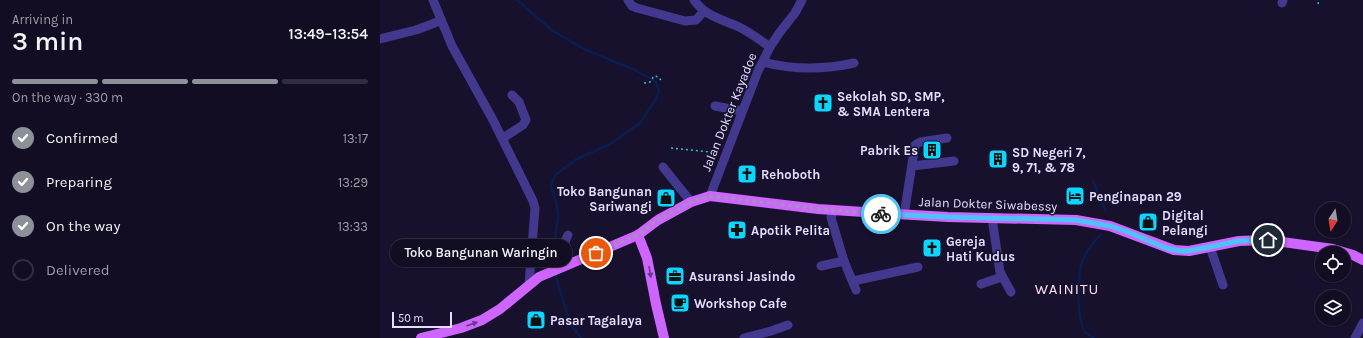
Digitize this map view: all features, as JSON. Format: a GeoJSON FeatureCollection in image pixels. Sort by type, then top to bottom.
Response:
{"type":"FeatureCollection","features":[{"type":"Feature","properties":{"kind":"main road","name":"Jalan Dokter Siwabessy"},"geometry":{"type":"LineString","coordinates":[[421,338],[461,328],[482,320],[500,309],[539,277],[638,235],[658,220],[691,202],[710,196],[767,204],[904,215],[1076,220],[1110,226],[1174,250],[1189,251],[1244,241],[1268,240],[1332,249],[1353,255],[1363,260]]}},
{"type":"Feature","properties":{"kind":"main road"},"geometry":{"type":"LineString","coordinates":[[638,235],[647,258],[664,338]]}},
{"type":"Feature","properties":{"kind":"street"},"geometry":{"type":"LineString","coordinates":[[432,0],[455,52],[503,138],[533,201],[534,208],[529,285]]}},
{"type":"Feature","properties":{"kind":"street"},"geometry":{"type":"LineString","coordinates":[[628,0],[632,6],[637,8],[685,20],[696,20],[704,11]]}},
{"type":"Feature","properties":{"kind":"street"},"geometry":{"type":"LineString","coordinates":[[694,0],[704,11],[717,19],[743,29],[770,47]]}},
{"type":"Feature","properties":{"kind":"street","name":"Jalan Dokter Kayadoe"},"geometry":{"type":"LineString","coordinates":[[710,196],[742,111],[770,47],[795,13],[802,0]]}},
{"type":"Feature","properties":{"kind":"street"},"geometry":{"type":"LineString","coordinates":[[380,39],[416,30],[440,21]]}},
{"type":"Feature","properties":{"kind":"street"},"geometry":{"type":"LineString","coordinates":[[763,62],[786,67],[808,69],[827,68],[854,63]]}},
{"type":"Feature","properties":{"kind":"street"},"geometry":{"type":"LineString","coordinates":[[503,138],[520,127],[526,120],[519,102],[512,95]]}},
{"type":"Feature","properties":{"kind":"street"},"geometry":{"type":"LineString","coordinates":[[715,106],[742,111]]}},
{"type":"Feature","properties":{"kind":"street"},"geometry":{"type":"LineString","coordinates":[[904,215],[916,144],[947,138]]}},
{"type":"Feature","properties":{"kind":"street"},"geometry":{"type":"LineString","coordinates":[[912,166],[954,161]]}},
{"type":"Feature","properties":{"kind":"street"},"geometry":{"type":"LineString","coordinates":[[663,167],[691,202]]}},
{"type":"Feature","properties":{"kind":"street"},"geometry":{"type":"LineString","coordinates":[[834,210],[832,221],[844,260],[856,290]]}},
{"type":"Feature","properties":{"kind":"street"},"geometry":{"type":"LineString","coordinates":[[992,218],[1000,272],[1011,292]]}},
{"type":"Feature","properties":{"kind":"street"},"geometry":{"type":"LineString","coordinates":[[567,265],[564,245],[568,235]]}},
{"type":"Feature","properties":{"kind":"street"},"geometry":{"type":"LineString","coordinates":[[1210,247],[1223,285]]}},
{"type":"Feature","properties":{"kind":"street"},"geometry":{"type":"LineString","coordinates":[[821,266],[844,260]]}},
{"type":"Feature","properties":{"kind":"street"},"geometry":{"type":"LineString","coordinates":[[853,281],[918,267]]}},
{"type":"Feature","properties":{"kind":"street"},"geometry":{"type":"LineString","coordinates":[[981,284],[1002,277]]}},
{"type":"Feature","properties":{"kind":"street"},"geometry":{"type":"LineString","coordinates":[[1355,338],[1363,323]]}},
{"type":"Feature","properties":{"kind":"street"},"geometry":{"type":"LineString","coordinates":[[744,338],[788,325]]}},
{"type":"Feature","properties":{"kind":"path"},"geometry":{"type":"LineString","coordinates":[[1318,4],[1319,0]]}},
{"type":"Feature","properties":{"kind":"path"},"geometry":{"type":"LineString","coordinates":[[644,83],[650,82],[654,76],[661,80]]}},
{"type":"Feature","properties":{"kind":"path"},"geometry":{"type":"LineString","coordinates":[[671,148],[726,154]]}},
{"type":"Feature","properties":{"kind":"waterway"},"geometry":{"type":"LineString","coordinates":[[517,0],[553,31],[584,49],[635,70],[655,81],[659,91],[656,99],[639,124],[610,144],[577,159],[555,175],[551,186],[556,201],[558,214],[553,259],[554,267]]}},
{"type":"Feature","properties":{"kind":"waterway"},"geometry":{"type":"LineString","coordinates":[[1093,181],[1106,211]]}},
{"type":"Feature","properties":{"kind":"waterway"},"geometry":{"type":"LineString","coordinates":[[1094,338],[1086,333],[1080,319],[1078,288],[1082,262],[1090,247],[1101,234]]}},
{"type":"Feature","properties":{"kind":"waterway"},"geometry":{"type":"LineString","coordinates":[[555,272],[571,325],[581,338]]}},
{"type":"Feature","properties":{"kind":"way so far"},"geometry":{"type":"LineString","coordinates":[[596,253],[638,235],[658,220],[691,202],[710,196],[767,204],[881,214]]}},
{"type":"Feature","properties":{"kind":"place","name":"Sekolah SD, SMP, & SMA Lentera"},"geometry":{"type":"Point","coordinates":[823,103]}},
{"type":"Feature","properties":{"kind":"place","name":"Pabrik Es"},"geometry":{"type":"Point","coordinates":[932,150]}},
{"type":"Feature","properties":{"kind":"place","name":"SD Negeri 7, 9, 71, & 78"},"geometry":{"type":"Point","coordinates":[998,159]}},
{"type":"Feature","properties":{"kind":"place","name":"Rehoboth"},"geometry":{"type":"Point","coordinates":[747,174]}},
{"type":"Feature","properties":{"kind":"place","name":"Penginapan 29"},"geometry":{"type":"Point","coordinates":[1075,196]}},
{"type":"Feature","properties":{"kind":"place","name":"Toko Bangunan Sariwangi"},"geometry":{"type":"Point","coordinates":[666,198]}},
{"type":"Feature","properties":{"kind":"place","name":"Digital Pelangi"},"geometry":{"type":"Point","coordinates":[1148,222]}},
{"type":"Feature","properties":{"kind":"place","name":"Apotik Pelita"},"geometry":{"type":"Point","coordinates":[737,230]}},
{"type":"Feature","properties":{"kind":"place","name":"Gereja Hati Kudus"},"geometry":{"type":"Point","coordinates":[932,248]}},
{"type":"Feature","properties":{"kind":"place","name":"Toko Bangunan Waringin"},"geometry":{"type":"Point","coordinates":[596,253]}},
{"type":"Feature","properties":{"kind":"place","name":"Asuransi Jasindo"},"geometry":{"type":"Point","coordinates":[675,276]}},
{"type":"Feature","properties":{"kind":"place","name":"Workshop Cafe"},"geometry":{"type":"Point","coordinates":[680,303]}},
{"type":"Feature","properties":{"kind":"place","name":"Pasar Tagalaya"},"geometry":{"type":"Point","coordinates":[536,320]}},
{"type":"Feature","properties":{"kind":"district","name":"WAINITU"},"geometry":{"type":"Point","coordinates":[1067,289]}},
{"type":"Feature","properties":{"kind":"route"},"geometry":{"type":"LineString","coordinates":[[881,214],[1076,220],[1110,226],[1166,248],[1180,251],[1189,251],[1239,241],[1268,240]]}}]}
